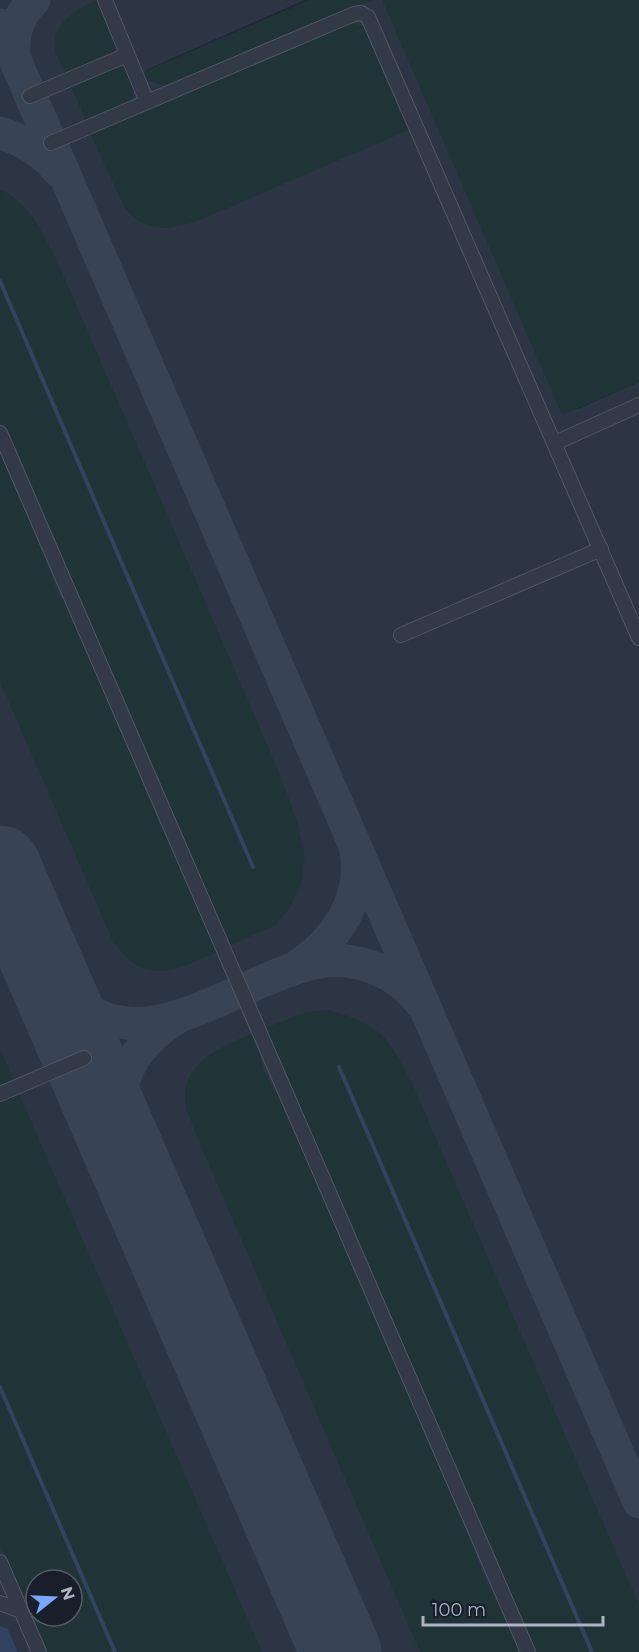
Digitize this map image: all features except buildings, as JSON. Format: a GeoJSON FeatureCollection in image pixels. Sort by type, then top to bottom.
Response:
{"type":"FeatureCollection","features":[{"type":"Feature","properties":{"kind":"lane"},"geometry":{"type":"LineString","coordinates":[[105,0],[147,102]]}},
{"type":"Feature","properties":{"kind":"lane"},"geometry":{"type":"LineString","coordinates":[[51,143],[354,14],[361,13],[369,17],[639,638]]}},
{"type":"Feature","properties":{"kind":"lane"},"geometry":{"type":"LineString","coordinates":[[30,96],[127,55]]}},
{"type":"Feature","properties":{"kind":"lane"},"geometry":{"type":"LineString","coordinates":[[555,443],[639,405]]}},
{"type":"Feature","properties":{"kind":"lane"},"geometry":{"type":"LineString","coordinates":[[0,433],[528,1652]]}},
{"type":"Feature","properties":{"kind":"lane"},"geometry":{"type":"LineString","coordinates":[[401,635],[601,549]]}},
{"type":"Feature","properties":{"kind":"lane"},"geometry":{"type":"LineString","coordinates":[[0,1094],[84,1058]]}},
{"type":"Feature","properties":{"kind":"lane"},"geometry":{"type":"LineString","coordinates":[[0,1562],[39,1652]]}},
{"type":"Feature","properties":{"kind":"lane"},"geometry":{"type":"LineString","coordinates":[[0,1603],[21,1611]]}},
{"type":"Feature","properties":{"kind":"shaded area"},"geometry":{"type":"Polygon","coordinates":[[[0,0],[304,0],[146,71],[310,0],[402,0],[578,409],[639,382],[639,1652],[18,1652],[8,1629],[0,1626],[0,0]]]}},
{"type":"Feature","properties":{"kind":"green space"},"geometry":{"type":"Polygon","coordinates":[[[97,0],[116,45],[115,54],[66,76],[55,50],[57,32],[74,13],[97,0]]]}},
{"type":"Feature","properties":{"kind":"green space"},"geometry":{"type":"Polygon","coordinates":[[[310,0],[372,0],[178,83],[158,84],[140,74],[310,0]]]}},
{"type":"Feature","properties":{"kind":"green space"},"geometry":{"type":"Polygon","coordinates":[[[382,0],[639,0],[639,382],[562,415],[382,0]]]}},
{"type":"Feature","properties":{"kind":"green space"},"geometry":{"type":"Polygon","coordinates":[[[349,22],[362,26],[366,31],[409,130],[200,220],[179,226],[151,227],[142,223],[125,209],[89,131],[149,111],[182,92],[349,22]]]}},
{"type":"Feature","properties":{"kind":"green space"},"geometry":{"type":"Polygon","coordinates":[[[120,64],[127,71],[132,82],[131,103],[87,123],[70,84],[120,64]]]}},
{"type":"Feature","properties":{"kind":"green space"},"geometry":{"type":"Polygon","coordinates":[[[0,189],[12,196],[29,212],[58,263],[276,765],[298,823],[305,857],[301,884],[291,906],[276,925],[227,947],[0,422],[0,189]]]}},
{"type":"Feature","properties":{"kind":"green space"},"geometry":{"type":"Polygon","coordinates":[[[0,442],[44,544],[46,563],[59,595],[72,608],[220,951],[175,969],[148,970],[136,965],[124,955],[112,939],[0,682],[0,442]]]}},
{"type":"Feature","properties":{"kind":"green space"},"geometry":{"type":"Polygon","coordinates":[[[328,1010],[359,1020],[380,1034],[389,1043],[412,1083],[639,1605],[639,1652],[532,1652],[263,1029],[306,1012],[328,1010]]]}},
{"type":"Feature","properties":{"kind":"green space"},"geometry":{"type":"Polygon","coordinates":[[[256,1032],[265,1073],[275,1091],[288,1106],[475,1540],[477,1559],[490,1591],[503,1605],[523,1652],[420,1652],[194,1130],[186,1108],[185,1092],[188,1079],[205,1058],[230,1043],[256,1032]]]}},
{"type":"Feature","properties":{"kind":"green space"},"geometry":{"type":"Polygon","coordinates":[[[0,1048],[15,1083],[0,1090],[0,1048]]]}},
{"type":"Feature","properties":{"kind":"green space"},"geometry":{"type":"Polygon","coordinates":[[[18,1091],[262,1652],[46,1652],[36,1628],[84,1628],[84,1568],[24,1568],[24,1600],[0,1544],[0,1099],[18,1091]]]}},
{"type":"Feature","properties":{"kind":"water"},"geometry":{"type":"Polygon","coordinates":[[[0,1626],[8,1629],[18,1652],[0,1652],[0,1626]]]}},
{"type":"Feature","properties":{"kind":"waterway"},"geometry":{"type":"LineString","coordinates":[[0,281],[253,867]]}},
{"type":"Feature","properties":{"kind":"waterway"},"geometry":{"type":"LineString","coordinates":[[339,1067],[592,1652]]}},
{"type":"Feature","properties":{"kind":"waterway"},"geometry":{"type":"LineString","coordinates":[[0,1387],[115,1652]]}},
{"type":"Feature","properties":{"kind":"taxiway"},"geometry":{"type":"LineString","coordinates":[[14,58],[17,27],[23,13],[34,0]]}},
{"type":"Feature","properties":{"kind":"taxiway"},"geometry":{"type":"LineString","coordinates":[[0,25],[639,1502]]}},
{"type":"Feature","properties":{"kind":"taxiway"},"geometry":{"type":"LineString","coordinates":[[0,133],[32,148],[59,171]]}},
{"type":"Feature","properties":{"kind":"taxiway"},"geometry":{"type":"LineString","coordinates":[[299,965],[325,943],[344,917],[356,886],[356,852]]}},
{"type":"Feature","properties":{"kind":"taxiway"},"geometry":{"type":"LineString","coordinates":[[42,964],[67,994],[93,1013],[118,1022],[145,1023],[173,1018],[291,969],[333,960],[362,964],[383,972],[406,987],[420,1002]]}},
{"type":"Feature","properties":{"kind":"taxiway"},"geometry":{"type":"LineString","coordinates":[[123,1149],[119,1128],[119,1109],[126,1074],[134,1058],[145,1044],[177,1018]]}},
{"type":"Feature","properties":{"kind":"runway"},"geometry":{"type":"LineString","coordinates":[[0,866],[341,1652]]}}]}
